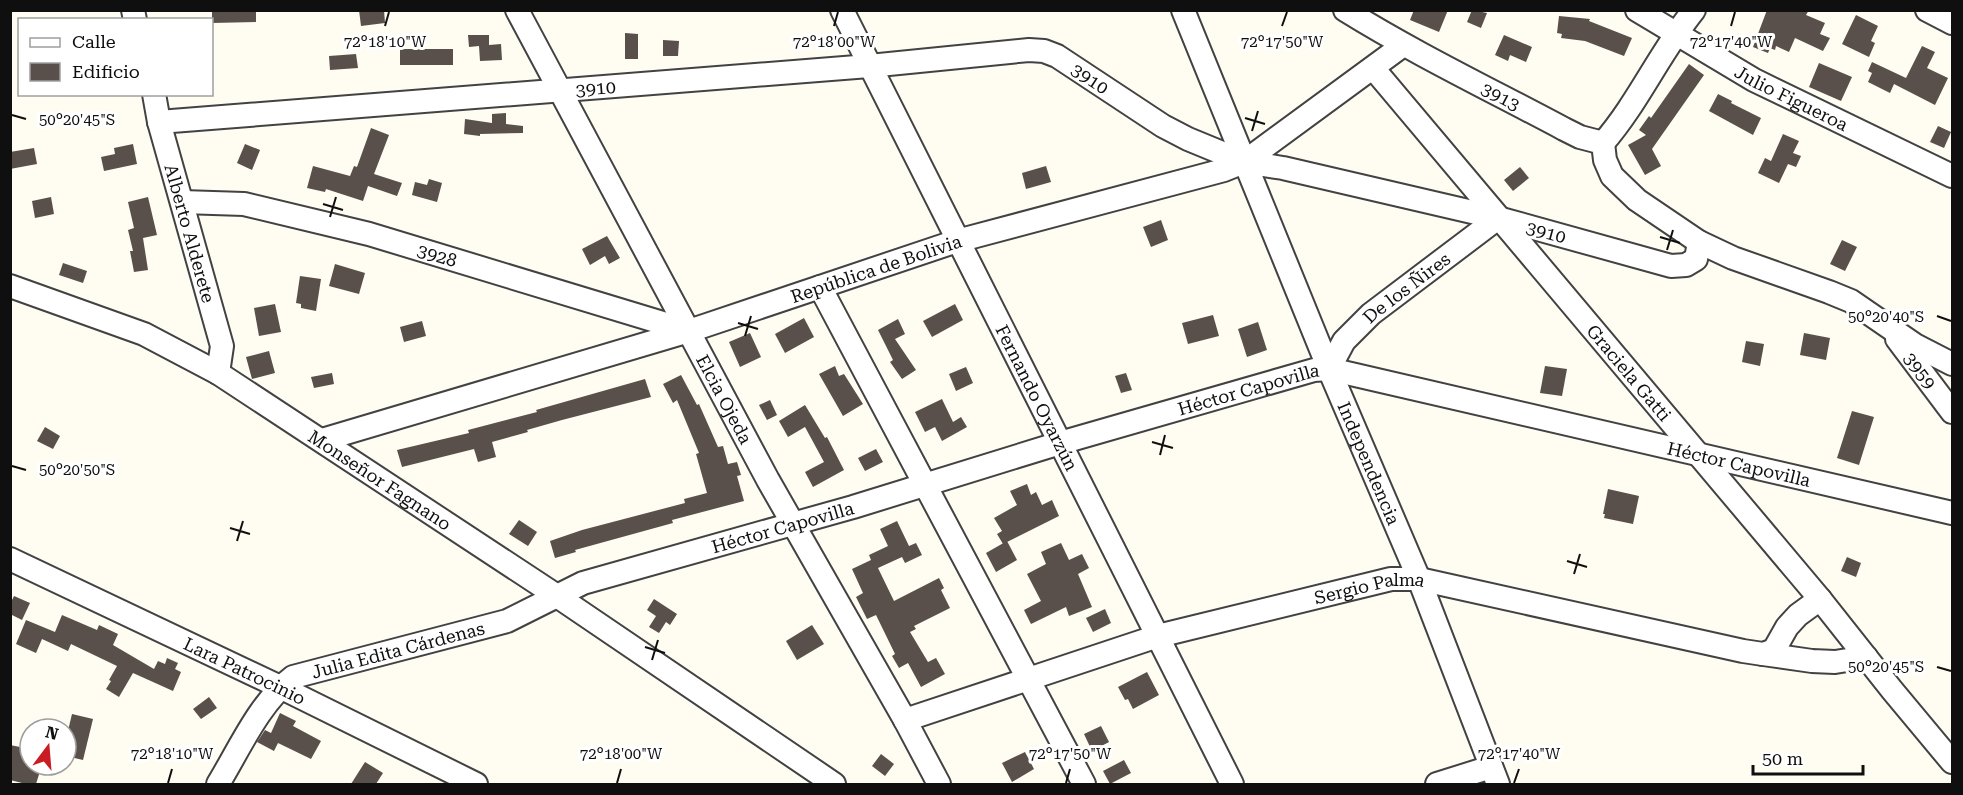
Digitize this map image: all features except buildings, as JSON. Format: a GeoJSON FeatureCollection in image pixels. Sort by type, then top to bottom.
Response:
{"type":"FeatureCollection","features":[{"type":"Feature","properties":{"kind":"street","name":"Elcia Ojeda"},"geometry":{"type":"LineString","coordinates":[[517,10],[792,523],[939,784]]}},
{"type":"Feature","properties":{"kind":"street","name":"Fernando Oyarzún"},"geometry":{"type":"LineString","coordinates":[[842,10],[1232,784]]}},
{"type":"Feature","properties":{"kind":"street","name":"Independencia"},"geometry":{"type":"LineString","coordinates":[[1183,10],[1329,369],[1419,579],[1495,776]]}},
{"type":"Feature","properties":{"kind":"street"},"geometry":{"type":"LineString","coordinates":[[1345,10],[1402,46]]}},
{"type":"Feature","properties":{"kind":"street","name":"Julio Figueroa"},"geometry":{"type":"LineString","coordinates":[[1637,10],[1754,80],[1953,176]]}},
{"type":"Feature","properties":{"kind":"street"},"geometry":{"type":"LineString","coordinates":[[1694,10],[1675,34],[1616,128],[1603,143],[1605,160],[1612,176],[1637,200],[1699,242],[1733,258],[1851,301],[1889,328],[1946,356]]}},
{"type":"Feature","properties":{"kind":"street"},"geometry":{"type":"LineString","coordinates":[[1927,10],[1953,23]]}},
{"type":"Feature","properties":{"kind":"street","name":"República de Bolivia"},"geometry":{"type":"LineString","coordinates":[[322,440],[689,331],[957,241],[1224,170],[1244,162],[1402,46]]}},
{"type":"Feature","properties":{"kind":"street","name":"3913"},"geometry":{"type":"LineString","coordinates":[[1402,46],[1432,59],[1580,137],[1603,143]]}},
{"type":"Feature","properties":{"kind":"street","name":"3910"},"geometry":{"type":"LineString","coordinates":[[159,122],[870,66],[1029,50],[1044,51],[1057,56],[1163,126],[1244,162],[1283,168],[1498,218],[1671,266],[1686,265],[1695,259],[1699,242]]}},
{"type":"Feature","properties":{"kind":"street","name":"Graciela Gatti"},"geometry":{"type":"LineString","coordinates":[[1373,68],[1498,218],[1583,315],[1953,762]]}},
{"type":"Feature","properties":{"kind":"street","name":"Alberto Alderete"},"geometry":{"type":"LineString","coordinates":[[154,96],[159,122],[222,346],[218,373]]}},
{"type":"Feature","properties":{"kind":"street","name":"3928"},"geometry":{"type":"LineString","coordinates":[[182,202],[244,204],[358,231],[689,331]]}},
{"type":"Feature","properties":{"kind":"street","name":"De los Ñires"},"geometry":{"type":"LineString","coordinates":[[1329,369],[1344,341],[1371,314],[1498,218]]}},
{"type":"Feature","properties":{"kind":"street","name":"Monseñor Fagnano"},"geometry":{"type":"LineString","coordinates":[[10,286],[144,334],[218,373],[557,596],[834,784]]}},
{"type":"Feature","properties":{"kind":"street"},"geometry":{"type":"LineString","coordinates":[[820,287],[1084,784]]}},
{"type":"Feature","properties":{"kind":"street","name":"3959"},"geometry":{"type":"LineString","coordinates":[[1889,328],[1953,412]]}},
{"type":"Feature","properties":{"kind":"street","name":"Héctor Capovilla"},"geometry":{"type":"LineString","coordinates":[[557,596],[583,584],[853,507],[1060,443],[1300,373],[1329,369],[1953,513]]}},
{"type":"Feature","properties":{"kind":"street","name":"Lara Patrocinio"},"geometry":{"type":"LineString","coordinates":[[10,559],[280,687],[476,784]]}},
{"type":"Feature","properties":{"kind":"street","name":"Sergio Palma"},"geometry":{"type":"LineString","coordinates":[[905,720],[1158,636],[1391,579],[1419,579],[1743,651],[1812,661],[1835,662],[1866,657]]}},
{"type":"Feature","properties":{"kind":"street","name":"Julia Edita Cárdenas"},"geometry":{"type":"LineString","coordinates":[[218,784],[266,704],[280,687],[293,677],[507,621],[557,596]]}},
{"type":"Feature","properties":{"kind":"street"},"geometry":{"type":"LineString","coordinates":[[1763,654],[1774,650],[1787,627],[1798,615],[1820,599]]}},
{"type":"Feature","properties":{"kind":"street","name":"Monseñor Fagnano"},"geometry":{"type":"LineString","coordinates":[[729,713],[810,784]]}},
{"type":"Feature","properties":{"kind":"street"},"geometry":{"type":"LineString","coordinates":[[1437,784],[1495,776]]}}]}
